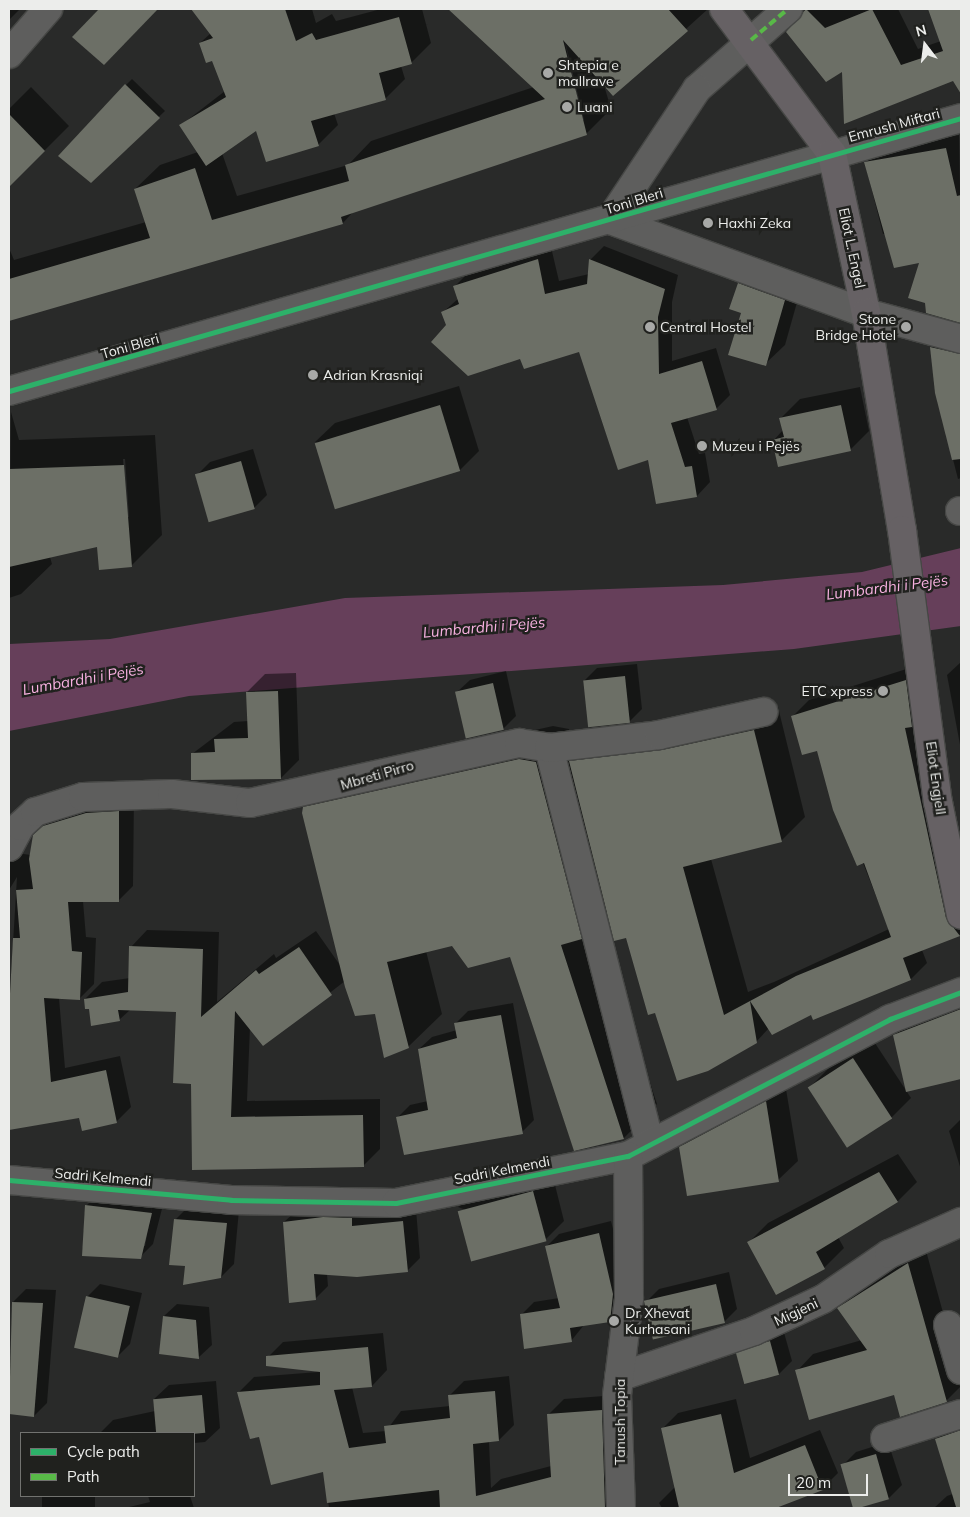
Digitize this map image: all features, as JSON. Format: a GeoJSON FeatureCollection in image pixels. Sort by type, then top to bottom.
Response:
{"type":"FeatureCollection","features":[{"type":"Feature","properties":{"kind":"main road","name":"Eliot L. Engel"},"geometry":{"type":"LineString","coordinates":[[724,9],[751,40],[832,154],[866,313],[902,530],[916,639]]}},
{"type":"Feature","properties":{"kind":"main road","name":"Eliot Engjell"},"geometry":{"type":"LineString","coordinates":[[916,639],[938,802],[960,908]]}},
{"type":"Feature","properties":{"kind":"street"},"geometry":{"type":"LineString","coordinates":[[9,54],[48,9]]}},
{"type":"Feature","properties":{"kind":"street"},"geometry":{"type":"LineString","coordinates":[[610,220],[698,89],[788,9]]}},
{"type":"Feature","properties":{"kind":"street","name":"Emrush Miftari"},"geometry":{"type":"LineString","coordinates":[[832,154],[961,118]]}},
{"type":"Feature","properties":{"kind":"street","name":"Toni Bleri"},"geometry":{"type":"LineString","coordinates":[[9,391],[610,220],[832,154]]}},
{"type":"Feature","properties":{"kind":"street","name":"Toni Bleri"},"geometry":{"type":"LineString","coordinates":[[610,220],[866,313],[961,340]]}},
{"type":"Feature","properties":{"kind":"street","name":"Mbreti Pirro"},"geometry":{"type":"LineString","coordinates":[[9,847],[20,826],[35,812],[83,797],[172,794],[250,803],[519,743],[549,748],[659,735],[763,712]]}},
{"type":"Feature","properties":{"kind":"street","name":"Tanush Topia"},"geometry":{"type":"LineString","coordinates":[[549,748],[639,1150],[630,1298],[619,1377],[621,1508]]}},
{"type":"Feature","properties":{"kind":"street","name":"Sadri Kelmendi"},"geometry":{"type":"LineString","coordinates":[[9,1180],[231,1200],[396,1203],[639,1150],[890,1019],[961,992]]}},
{"type":"Feature","properties":{"kind":"street","name":"Migjeni"},"geometry":{"type":"LineString","coordinates":[[619,1377],[754,1331],[823,1299],[889,1254],[961,1222]]}},
{"type":"Feature","properties":{"kind":"street"},"geometry":{"type":"LineString","coordinates":[[948,1325],[961,1370]]}},
{"type":"Feature","properties":{"kind":"street"},"geometry":{"type":"LineString","coordinates":[[885,1438],[961,1414]]}},
{"type":"Feature","properties":{"kind":"water","name":"Lumbardhi i Pejës"},"geometry":{"type":"Polygon","coordinates":[[[961,548],[961,626],[794,649],[189,696],[9,731],[9,644],[110,639],[345,598],[723,585],[862,572],[961,548]]]}},
{"type":"Feature","properties":{"kind":"building"},"geometry":{"type":"Polygon","coordinates":[[[99,9],[158,9],[104,65],[72,37],[99,9]]]}},
{"type":"Feature","properties":{"kind":"building"},"geometry":{"type":"Polygon","coordinates":[[[191,9],[285,9],[296,41],[312,33],[316,40],[399,17],[412,64],[379,73],[386,100],[311,121],[319,146],[266,162],[256,131],[206,166],[179,125],[226,97],[212,61],[206,63],[199,43],[213,38],[191,9]]]}},
{"type":"Feature","properties":{"kind":"building"},"geometry":{"type":"Polygon","coordinates":[[[448,9],[668,9],[688,31],[613,96],[563,40],[587,135],[341,217],[343,224],[9,321],[9,279],[150,238],[134,189],[195,168],[212,220],[349,181],[345,165],[545,99],[448,9]]]}},
{"type":"Feature","properties":{"kind":"building"},"geometry":{"type":"Polygon","coordinates":[[[806,9],[825,28],[872,9],[901,65],[943,51],[928,9],[961,9],[961,94],[953,81],[844,124],[842,72],[826,82],[786,32],[806,9]]]}},
{"type":"Feature","properties":{"kind":"building"},"geometry":{"type":"Polygon","coordinates":[[[125,84],[160,118],[91,183],[58,156],[125,84]]]}},
{"type":"Feature","properties":{"kind":"building"},"geometry":{"type":"Polygon","coordinates":[[[9,114],[45,151],[9,187],[9,114]]]}},
{"type":"Feature","properties":{"kind":"building"},"geometry":{"type":"Polygon","coordinates":[[[946,148],[957,196],[961,195],[961,323],[926,313],[925,303],[908,298],[919,263],[894,268],[864,162],[946,148]]]}},
{"type":"Feature","properties":{"kind":"building"},"geometry":{"type":"Polygon","coordinates":[[[538,259],[545,294],[587,284],[589,259],[665,289],[658,317],[659,374],[702,361],[717,410],[671,423],[685,467],[692,466],[697,497],[656,504],[648,460],[618,470],[579,352],[524,369],[520,359],[468,376],[431,342],[446,325],[441,312],[459,304],[453,286],[538,259]]]}},
{"type":"Feature","properties":{"kind":"building"},"geometry":{"type":"Polygon","coordinates":[[[738,283],[785,300],[766,366],[728,355],[741,313],[729,309],[738,283]]]}},
{"type":"Feature","properties":{"kind":"building"},"geometry":{"type":"Polygon","coordinates":[[[930,347],[961,354],[961,459],[952,460],[935,393],[930,347]]]}},
{"type":"Feature","properties":{"kind":"building"},"geometry":{"type":"Polygon","coordinates":[[[440,405],[460,471],[335,509],[315,443],[440,405]]]}},
{"type":"Feature","properties":{"kind":"building"},"geometry":{"type":"Polygon","coordinates":[[[841,405],[851,451],[778,467],[772,440],[784,437],[779,418],[841,405]]]}},
{"type":"Feature","properties":{"kind":"building"},"geometry":{"type":"Polygon","coordinates":[[[241,461],[255,509],[209,522],[195,474],[241,461]]]}},
{"type":"Feature","properties":{"kind":"building"},"geometry":{"type":"Polygon","coordinates":[[[124,465],[132,567],[99,570],[97,547],[9,567],[9,469],[124,465]]]}},
{"type":"Feature","properties":{"kind":"building"},"geometry":{"type":"Polygon","coordinates":[[[625,676],[630,723],[588,727],[583,680],[625,676]]]}},
{"type":"Feature","properties":{"kind":"building"},"geometry":{"type":"Polygon","coordinates":[[[906,680],[912,727],[905,728],[946,918],[960,936],[903,958],[911,980],[813,1020],[811,1015],[772,1035],[750,1001],[796,976],[891,937],[864,863],[857,866],[833,810],[817,751],[802,755],[791,716],[906,680]]]}},
{"type":"Feature","properties":{"kind":"building"},"geometry":{"type":"Polygon","coordinates":[[[493,683],[504,730],[466,739],[455,692],[493,683]]]}},
{"type":"Feature","properties":{"kind":"building"},"geometry":{"type":"Polygon","coordinates":[[[278,691],[281,779],[191,780],[191,753],[215,752],[214,739],[248,738],[246,692],[278,691]]]}},
{"type":"Feature","properties":{"kind":"building"},"geometry":{"type":"Polygon","coordinates":[[[754,730],[782,842],[683,867],[724,1015],[750,1001],[757,1043],[708,1071],[677,1081],[655,1013],[648,1015],[626,938],[614,941],[569,761],[662,750],[754,730]]]}},
{"type":"Feature","properties":{"kind":"building"},"geometry":{"type":"Polygon","coordinates":[[[519,759],[536,762],[582,939],[561,945],[624,1139],[574,1151],[510,957],[468,968],[452,946],[387,962],[409,1048],[384,1058],[375,1014],[355,1016],[345,987],[302,813],[303,807],[519,759]]]}},
{"type":"Feature","properties":{"kind":"building"},"geometry":{"type":"Polygon","coordinates":[[[119,811],[119,902],[68,902],[72,951],[82,952],[80,1000],[44,998],[51,1082],[106,1070],[117,1123],[82,1131],[79,1118],[9,1130],[9,1012],[13,938],[20,938],[16,890],[33,889],[29,859],[33,835],[43,826],[86,813],[119,811]]]}},
{"type":"Feature","properties":{"kind":"building"},"geometry":{"type":"Polygon","coordinates":[[[129,946],[203,949],[201,1017],[256,970],[259,974],[299,947],[332,995],[263,1046],[235,1011],[231,1117],[363,1115],[364,1167],[192,1170],[191,1084],[173,1083],[176,1012],[118,1010],[120,1021],[91,1026],[89,1009],[85,1009],[84,999],[128,992],[129,946]]]}},
{"type":"Feature","properties":{"kind":"building"},"geometry":{"type":"Polygon","coordinates":[[[961,1009],[961,1079],[906,1092],[893,1035],[961,1009]]]}},
{"type":"Feature","properties":{"kind":"building"},"geometry":{"type":"Polygon","coordinates":[[[501,1015],[523,1134],[404,1155],[396,1117],[428,1110],[418,1049],[457,1038],[454,1023],[501,1015]]]}},
{"type":"Feature","properties":{"kind":"building"},"geometry":{"type":"Polygon","coordinates":[[[853,1058],[892,1118],[847,1148],[808,1087],[853,1058]]]}},
{"type":"Feature","properties":{"kind":"building"},"geometry":{"type":"Polygon","coordinates":[[[766,1101],[779,1182],[687,1196],[679,1147],[766,1101]]]}},
{"type":"Feature","properties":{"kind":"building"},"geometry":{"type":"Polygon","coordinates":[[[879,1172],[898,1202],[816,1252],[825,1269],[776,1295],[747,1242],[879,1172]]]}},
{"type":"Feature","properties":{"kind":"building"},"geometry":{"type":"Polygon","coordinates":[[[533,1191],[546,1241],[471,1261],[458,1211],[533,1191]]]}},
{"type":"Feature","properties":{"kind":"building"},"geometry":{"type":"Polygon","coordinates":[[[85,1205],[152,1213],[141,1259],[82,1256],[85,1205]]]}},
{"type":"Feature","properties":{"kind":"building"},"geometry":{"type":"Polygon","coordinates":[[[323,1217],[352,1218],[352,1226],[403,1221],[408,1272],[357,1277],[314,1274],[316,1300],[289,1303],[283,1222],[323,1217]]]}},
{"type":"Feature","properties":{"kind":"building"},"geometry":{"type":"Polygon","coordinates":[[[174,1219],[227,1223],[221,1278],[183,1285],[185,1266],[169,1265],[174,1219]]]}},
{"type":"Feature","properties":{"kind":"building"},"geometry":{"type":"Polygon","coordinates":[[[599,1233],[613,1294],[610,1322],[570,1328],[572,1342],[524,1349],[520,1314],[560,1308],[545,1246],[599,1233]]]}},
{"type":"Feature","properties":{"kind":"building"},"geometry":{"type":"Polygon","coordinates":[[[908,1263],[947,1402],[900,1417],[894,1395],[809,1420],[795,1370],[867,1350],[837,1308],[908,1263]]]}},
{"type":"Feature","properties":{"kind":"building"},"geometry":{"type":"Polygon","coordinates":[[[716,1284],[725,1323],[653,1340],[644,1301],[716,1284]]]}},
{"type":"Feature","properties":{"kind":"building"},"geometry":{"type":"Polygon","coordinates":[[[86,1296],[130,1306],[118,1358],[74,1348],[86,1296]]]}},
{"type":"Feature","properties":{"kind":"building"},"geometry":{"type":"Polygon","coordinates":[[[12,1302],[43,1303],[34,1417],[9,1414],[12,1302]]]}},
{"type":"Feature","properties":{"kind":"building"},"geometry":{"type":"Polygon","coordinates":[[[163,1316],[196,1320],[199,1359],[159,1354],[163,1316]]]}},
{"type":"Feature","properties":{"kind":"building"},"geometry":{"type":"Polygon","coordinates":[[[770,1341],[779,1375],[744,1384],[735,1350],[770,1341]]]}},
{"type":"Feature","properties":{"kind":"building"},"geometry":{"type":"Polygon","coordinates":[[[368,1347],[372,1387],[334,1390],[349,1448],[386,1443],[384,1426],[450,1418],[448,1395],[495,1391],[499,1441],[473,1444],[476,1496],[551,1477],[547,1414],[602,1410],[605,1508],[440,1508],[439,1490],[327,1503],[323,1472],[271,1485],[259,1437],[250,1439],[237,1392],[320,1385],[320,1372],[266,1366],[266,1356],[368,1347]]]}},
{"type":"Feature","properties":{"kind":"building"},"geometry":{"type":"Polygon","coordinates":[[[202,1395],[205,1433],[156,1432],[153,1399],[202,1395]]]}},
{"type":"Feature","properties":{"kind":"building"},"geometry":{"type":"Polygon","coordinates":[[[721,1414],[734,1473],[805,1445],[823,1490],[776,1508],[679,1508],[661,1428],[721,1414]]]}},
{"type":"Feature","properties":{"kind":"building"},"geometry":{"type":"Polygon","coordinates":[[[961,1430],[961,1507],[956,1507],[935,1439],[961,1430]]]}},
{"type":"Feature","properties":{"kind":"building"},"geometry":{"type":"Polygon","coordinates":[[[876,1454],[889,1499],[853,1508],[840,1464],[876,1454]]]}},
{"type":"Feature","properties":{"kind":"marked path"},"geometry":{"type":"LineString","coordinates":[[751,40],[788,9]]}},
{"type":"Feature","properties":{"kind":"cycle path"},"geometry":{"type":"LineString","coordinates":[[9,391],[961,118]]}},
{"type":"Feature","properties":{"kind":"cycle path"},"geometry":{"type":"LineString","coordinates":[[9,1180],[231,1200],[396,1203],[628,1156],[890,1019],[961,992]]}},
{"type":"Feature","properties":{"kind":"place","name":"Shtepia e mallrave"},"geometry":{"type":"Point","coordinates":[548,73]}},
{"type":"Feature","properties":{"kind":"place","name":"Luani"},"geometry":{"type":"Point","coordinates":[567,107]}},
{"type":"Feature","properties":{"kind":"place","name":"Haxhi Zeka"},"geometry":{"type":"Point","coordinates":[708,223]}},
{"type":"Feature","properties":{"kind":"place","name":"Central Hostel"},"geometry":{"type":"Point","coordinates":[650,327]}},
{"type":"Feature","properties":{"kind":"place","name":"Stone Bridge Hotel"},"geometry":{"type":"Point","coordinates":[906,327]}},
{"type":"Feature","properties":{"kind":"place","name":"Adrian Krasniqi"},"geometry":{"type":"Point","coordinates":[313,375]}},
{"type":"Feature","properties":{"kind":"place","name":"Muzeu i Pejës"},"geometry":{"type":"Point","coordinates":[702,446]}},
{"type":"Feature","properties":{"kind":"place","name":"ETC xpress"},"geometry":{"type":"Point","coordinates":[883,691]}},
{"type":"Feature","properties":{"kind":"place","name":"Dr Xhevat Kurhasani"},"geometry":{"type":"Point","coordinates":[614,1321]}}]}
